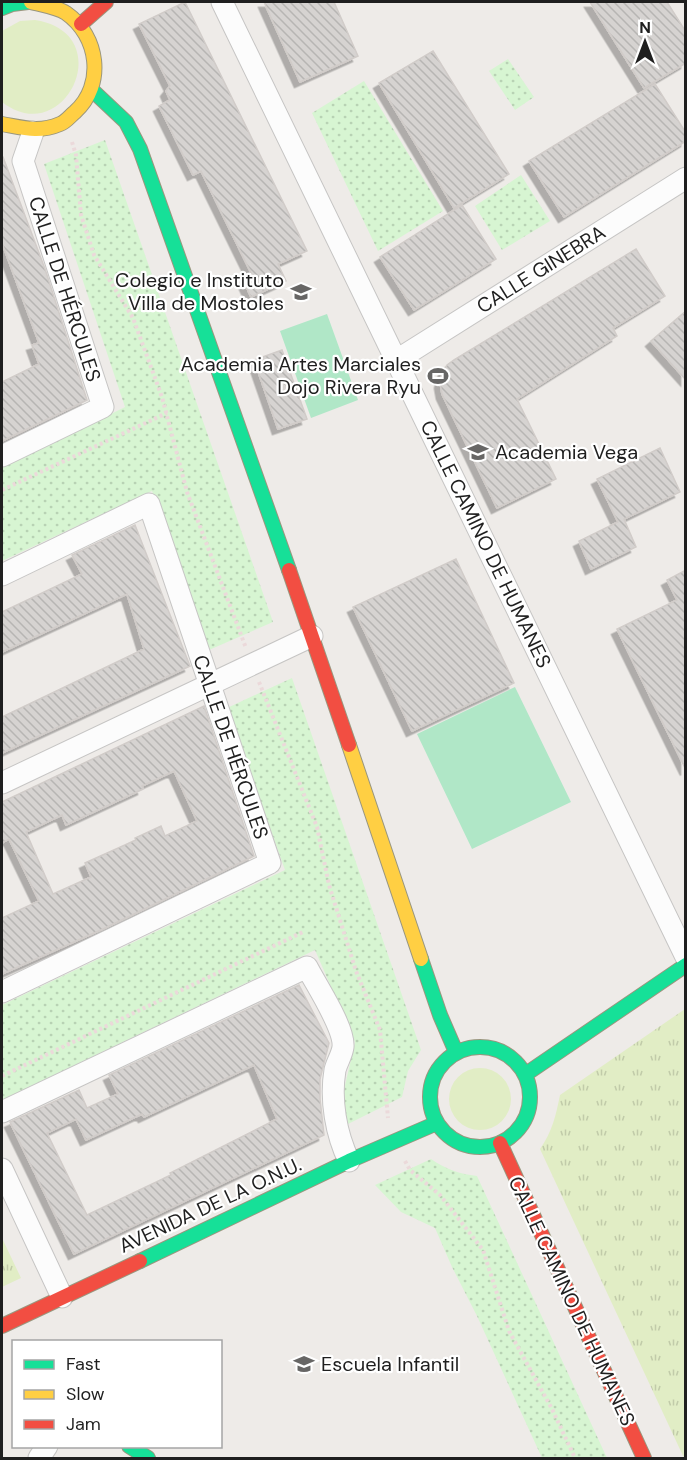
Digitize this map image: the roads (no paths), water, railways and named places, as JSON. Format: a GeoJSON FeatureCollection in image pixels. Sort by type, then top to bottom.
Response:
{"type":"FeatureCollection","features":[{"type":"Feature","properties":{"kind":"street"},"geometry":{"type":"LineString","coordinates":[[2,124],[16,130],[33,132],[51,129],[66,121],[82,108],[92,90],[96,70],[95,54],[90,38],[81,24],[63,5],[29,2],[5,5]]}},
{"type":"Feature","properties":{"kind":"street"},"geometry":{"type":"LineString","coordinates":[[81,24],[106,2]]}},
{"type":"Feature","properties":{"kind":"street","name":"CALLE CAMINO DE HUMANES"},"geometry":{"type":"LineString","coordinates":[[222,2],[686,957]]}},
{"type":"Feature","properties":{"kind":"street"},"geometry":{"type":"LineString","coordinates":[[92,90],[126,122],[140,149],[312,636],[440,1014],[456,1053]]}},
{"type":"Feature","properties":{"kind":"street","name":"CALLE DE HÉRCULES"},"geometry":{"type":"LineString","coordinates":[[2,456],[103,407],[23,161],[33,132]]}},
{"type":"Feature","properties":{"kind":"street","name":"CALLE GINEBRA"},"geometry":{"type":"LineString","coordinates":[[397,360],[686,178]]}},
{"type":"Feature","properties":{"kind":"street","name":"CALLE DE HÉRCULES"},"geometry":{"type":"LineString","coordinates":[[2,575],[149,504],[270,862],[2,992]]}},
{"type":"Feature","properties":{"kind":"street"},"geometry":{"type":"LineString","coordinates":[[2,783],[312,636]]}},
{"type":"Feature","properties":{"kind":"street"},"geometry":{"type":"LineString","coordinates":[[526,1074],[686,965]]}},
{"type":"Feature","properties":{"kind":"street"},"geometry":{"type":"LineString","coordinates":[[2,1112],[307,967],[339,1028],[343,1047],[336,1069],[334,1104],[340,1141],[349,1161]]}},
{"type":"Feature","properties":{"kind":"street"},"geometry":{"type":"LineString","coordinates":[[468,1047],[495,1048],[508,1054],[526,1074],[531,1090],[530,1106],[524,1122],[514,1135],[500,1143],[482,1148],[465,1145],[449,1137],[437,1123],[430,1108],[430,1092],[434,1076],[443,1063],[468,1047]]}},
{"type":"Feature","properties":{"kind":"street","name":"AVENIDA DE LA O.N.U."},"geometry":{"type":"LineString","coordinates":[[2,1326],[349,1161],[437,1123]]}},
{"type":"Feature","properties":{"kind":"street","name":"CALLE CAMINO DE HUMANES"},"geometry":{"type":"LineString","coordinates":[[500,1143],[644,1458]]}},
{"type":"Feature","properties":{"kind":"street"},"geometry":{"type":"LineString","coordinates":[[2,1169],[62,1297]]}},
{"type":"Feature","properties":{"kind":"street"},"geometry":{"type":"LineString","coordinates":[[25,1331],[34,1309]]}},
{"type":"Feature","properties":{"kind":"street"},"geometry":{"type":"LineString","coordinates":[[132,1448],[148,1458]]}},
{"type":"Feature","properties":{"kind":"place","name":"Colegio e Instituto Villa de Mostoles"},"geometry":{"type":"Point","coordinates":[301,292]}},
{"type":"Feature","properties":{"kind":"place","name":"Academia Artes Marciales Dojo Rivera Ryu"},"geometry":{"type":"Point","coordinates":[438,376]}},
{"type":"Feature","properties":{"kind":"place","name":"Academia Vega"},"geometry":{"type":"Point","coordinates":[478,452]}},
{"type":"Feature","properties":{"kind":"place","name":"Escuela Infantil"},"geometry":{"type":"Point","coordinates":[304,1364]}}]}
